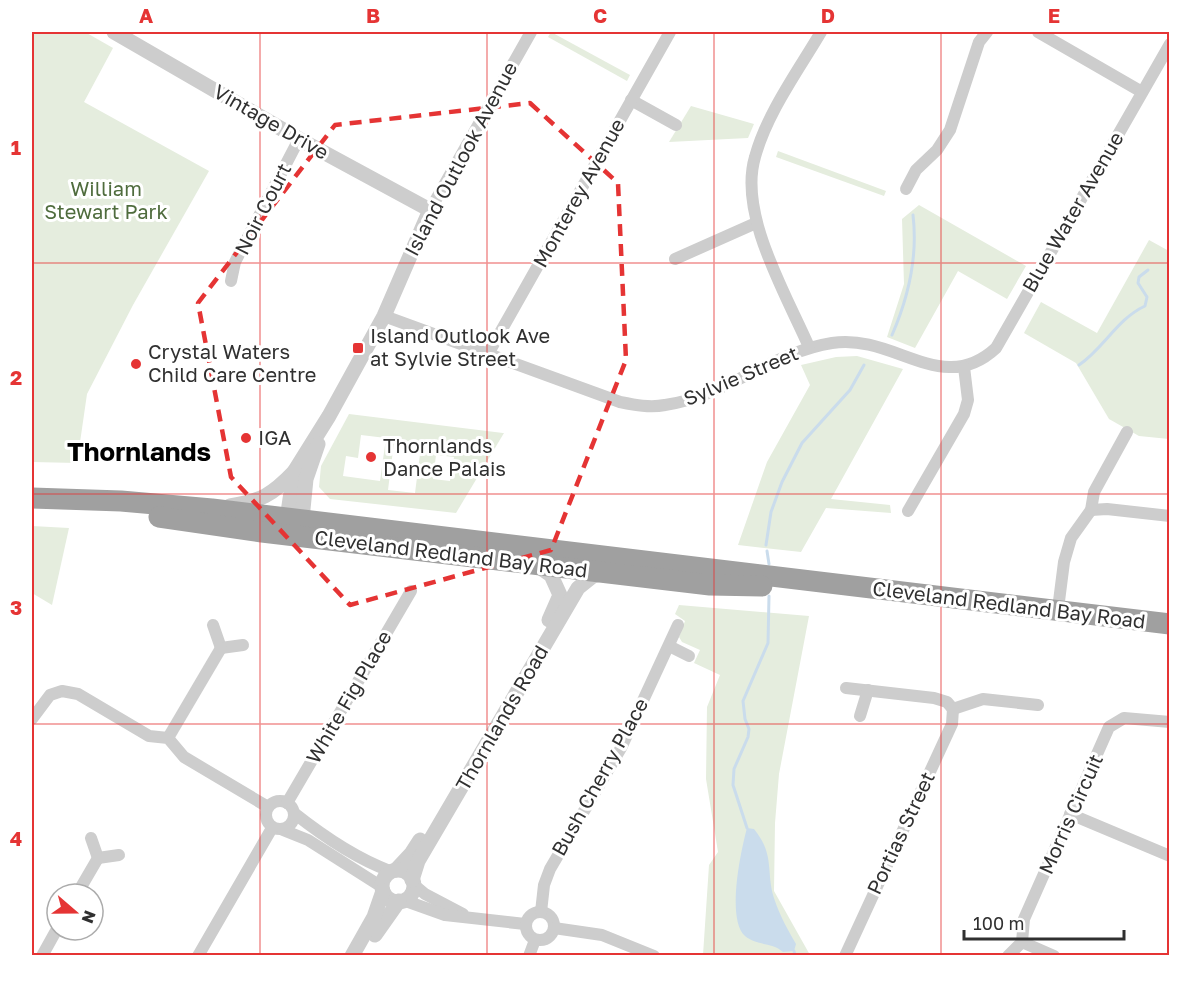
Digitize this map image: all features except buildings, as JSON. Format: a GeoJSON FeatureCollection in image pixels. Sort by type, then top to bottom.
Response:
{"type":"FeatureCollection","features":[{"type":"Feature","properties":{"kind":"highway","name":"Cleveland Redland Bay Road"},"geometry":{"type":"LineString","coordinates":[[32,498],[121,501],[212,509],[294,527],[710,585],[849,586]]}},
{"type":"Feature","properties":{"kind":"highway","name":"Cleveland Redland Bay Road"},"geometry":{"type":"LineString","coordinates":[[54,499],[213,526],[294,527],[629,559],[1170,624]]}},
{"type":"Feature","properties":{"kind":"highway"},"geometry":{"type":"LineString","coordinates":[[629,559],[666,569],[708,573],[712,576],[710,585]]}},
{"type":"Feature","properties":{"kind":"street","name":"Vintage Drive"},"geometry":{"type":"LineString","coordinates":[[114,32],[299,139],[430,210]]}},
{"type":"Feature","properties":{"kind":"street","name":"Island Outlook Avenue"},"geometry":{"type":"LineString","coordinates":[[294,527],[294,472],[384,316],[430,210],[531,32]]}},
{"type":"Feature","properties":{"kind":"street","name":"Monterey Avenue"},"geometry":{"type":"LineString","coordinates":[[488,354],[670,32]]}},
{"type":"Feature","properties":{"kind":"street"},"geometry":{"type":"LineString","coordinates":[[809,347],[756,223],[751,195],[758,149],[766,128],[821,32]]}},
{"type":"Feature","properties":{"kind":"street"},"geometry":{"type":"LineString","coordinates":[[906,189],[916,170],[937,150],[950,130],[979,42],[987,32]]}},
{"type":"Feature","properties":{"kind":"street"},"geometry":{"type":"LineString","coordinates":[[1038,32],[1142,92]]}},
{"type":"Feature","properties":{"kind":"street","name":"Blue Water Avenue"},"geometry":{"type":"LineString","coordinates":[[964,367],[983,360],[996,348],[1170,44]]}},
{"type":"Feature","properties":{"kind":"street"},"geometry":{"type":"LineString","coordinates":[[631,100],[676,125]]}},
{"type":"Feature","properties":{"kind":"street","name":"Noir Court"},"geometry":{"type":"LineString","coordinates":[[231,281],[235,262],[299,139]]}},
{"type":"Feature","properties":{"kind":"street"},"geometry":{"type":"LineString","coordinates":[[675,259],[756,223]]}},
{"type":"Feature","properties":{"kind":"street","name":"Sylvie Street"},"geometry":{"type":"LineString","coordinates":[[384,316],[620,402],[664,406],[686,400],[809,347],[858,342],[883,346],[938,367],[964,367]]}},
{"type":"Feature","properties":{"kind":"street"},"geometry":{"type":"LineString","coordinates":[[908,511],[964,414],[968,400],[964,367]]}},
{"type":"Feature","properties":{"kind":"street","name":"Island Outlook Avenue"},"geometry":{"type":"LineString","coordinates":[[294,527],[306,479],[328,416]]}},
{"type":"Feature","properties":{"kind":"street"},"geometry":{"type":"LineString","coordinates":[[1058,609],[1064,562],[1071,538],[1091,510],[1094,492],[1127,432]]}},
{"type":"Feature","properties":{"kind":"street"},"geometry":{"type":"LineString","coordinates":[[212,509],[254,502],[275,492],[294,472]]}},
{"type":"Feature","properties":{"kind":"street"},"geometry":{"type":"LineString","coordinates":[[1091,510],[1107,509],[1170,516]]}},
{"type":"Feature","properties":{"kind":"street","name":"Thornlands Road"},"geometry":{"type":"LineString","coordinates":[[352,956],[374,917],[384,878],[411,854],[557,607],[560,595],[558,585],[552,575],[533,562]]}},
{"type":"Feature","properties":{"kind":"street","name":"Thornlands Road"},"geometry":{"type":"LineString","coordinates":[[363,956],[384,920],[412,891],[418,861],[578,588],[593,576],[608,572]]}},
{"type":"Feature","properties":{"kind":"street","name":"White Fig Place"},"geometry":{"type":"LineString","coordinates":[[290,808],[411,591]]}},
{"type":"Feature","properties":{"kind":"street"},"geometry":{"type":"LineString","coordinates":[[168,738],[221,648],[213,625]]}},
{"type":"Feature","properties":{"kind":"street","name":"Bush Cherry Place"},"geometry":{"type":"LineString","coordinates":[[541,912],[544,885],[550,869],[621,748],[678,625]]}},
{"type":"Feature","properties":{"kind":"street"},"geometry":{"type":"LineString","coordinates":[[221,648],[243,645]]}},
{"type":"Feature","properties":{"kind":"street"},"geometry":{"type":"LineString","coordinates":[[669,646],[689,656]]}},
{"type":"Feature","properties":{"kind":"street"},"geometry":{"type":"LineString","coordinates":[[846,688],[934,698],[947,702],[953,709],[983,699],[1038,705]]}},
{"type":"Feature","properties":{"kind":"street"},"geometry":{"type":"LineString","coordinates":[[860,717],[868,690]]}},
{"type":"Feature","properties":{"kind":"street"},"geometry":{"type":"LineString","coordinates":[[32,719],[50,695],[62,691],[78,694],[149,736],[168,738],[184,757],[268,807]]}},
{"type":"Feature","properties":{"kind":"street","name":"Portias Street"},"geometry":{"type":"LineString","coordinates":[[845,956],[951,724],[953,709]]}},
{"type":"Feature","properties":{"kind":"street","name":"Morris Circuit"},"geometry":{"type":"LineString","coordinates":[[1022,942],[1023,919],[1109,727],[1124,718],[1170,722]]}},
{"type":"Feature","properties":{"kind":"street"},"geometry":{"type":"LineString","coordinates":[[472,918],[425,894],[408,874],[372,864],[315,830],[290,808],[277,801],[268,807],[266,818],[278,829],[308,840],[382,889],[393,901],[401,901],[445,915],[525,924]]}},
{"type":"Feature","properties":{"kind":"street"},"geometry":{"type":"LineString","coordinates":[[198,956],[278,829],[290,826],[290,808]]}},
{"type":"Feature","properties":{"kind":"street"},"geometry":{"type":"LineString","coordinates":[[1070,814],[1170,856]]}},
{"type":"Feature","properties":{"kind":"street"},"geometry":{"type":"LineString","coordinates":[[84,882],[98,858],[91,838]]}},
{"type":"Feature","properties":{"kind":"street"},"geometry":{"type":"LineString","coordinates":[[98,858],[119,855]]}},
{"type":"Feature","properties":{"kind":"street"},"geometry":{"type":"LineString","coordinates":[[541,912],[549,915],[554,928],[549,937],[535,940],[527,934],[525,924],[532,914],[541,912]]}},
{"type":"Feature","properties":{"kind":"street"},"geometry":{"type":"LineString","coordinates":[[554,928],[602,935],[654,956]]}},
{"type":"Feature","properties":{"kind":"street"},"geometry":{"type":"LineString","coordinates":[[529,956],[535,940]]}},
{"type":"Feature","properties":{"kind":"street"},"geometry":{"type":"LineString","coordinates":[[42,956],[50,942]]}},
{"type":"Feature","properties":{"kind":"street"},"geometry":{"type":"LineString","coordinates":[[1008,956],[1022,942],[1054,956]]}},
{"type":"Feature","properties":{"kind":"highlighted area"},"geometry":{"type":"Polygon","coordinates":[[[530,103],[618,183],[626,360],[551,550],[350,605],[231,477],[198,303],[335,125],[530,103]]]}},
{"type":"Feature","properties":{"kind":"green space","name":"William Stewart Park"},"geometry":{"type":"Polygon","coordinates":[[[32,32],[85,32],[113,48],[84,102],[209,171],[133,305],[87,394],[77,463],[32,462],[32,32]]]}},
{"type":"Feature","properties":{"kind":"green space"},"geometry":{"type":"Polygon","coordinates":[[[551,32],[630,75],[627,81],[548,37],[551,32]]]}},
{"type":"Feature","properties":{"kind":"green space"},"geometry":{"type":"Polygon","coordinates":[[[691,106],[754,124],[748,138],[669,142],[691,106]]]}},
{"type":"Feature","properties":{"kind":"green space"},"geometry":{"type":"Polygon","coordinates":[[[778,151],[886,191],[884,196],[776,157],[778,151]]]}},
{"type":"Feature","properties":{"kind":"green space"},"geometry":{"type":"Polygon","coordinates":[[[919,205],[1026,266],[1007,299],[958,271],[915,348],[887,337],[904,284],[902,219],[919,205]]]}},
{"type":"Feature","properties":{"kind":"green space"},"geometry":{"type":"Polygon","coordinates":[[[1149,240],[1169,251],[1169,439],[1139,436],[1109,419],[1076,363],[1024,333],[1041,302],[1097,333],[1149,240]]]}},
{"type":"Feature","properties":{"kind":"green space"},"geometry":{"type":"Polygon","coordinates":[[[857,356],[903,369],[831,499],[890,505],[891,513],[826,508],[801,552],[738,545],[767,462],[810,385],[801,365],[836,357],[857,356]]]}},
{"type":"Feature","properties":{"kind":"green space"},"geometry":{"type":"Polygon","coordinates":[[[349,414],[504,433],[456,513],[330,499],[319,487],[321,466],[349,414]],[[361,435],[358,458],[346,456],[343,476],[380,481],[386,438],[361,435]],[[394,442],[388,490],[415,493],[421,446],[394,442]],[[436,455],[433,479],[450,481],[454,457],[436,455]]]}},
{"type":"Feature","properties":{"kind":"green space"},"geometry":{"type":"Polygon","coordinates":[[[32,526],[69,528],[52,605],[32,593],[32,526]]]}},
{"type":"Feature","properties":{"kind":"green space"},"geometry":{"type":"Polygon","coordinates":[[[679,605],[809,616],[779,774],[775,823],[774,891],[810,955],[703,955],[709,865],[718,852],[706,779],[707,707],[720,675],[694,663],[700,650],[682,642],[679,637],[685,621],[675,614],[679,605]]]}},
{"type":"Feature","properties":{"kind":"water"},"geometry":{"type":"Polygon","coordinates":[[[747,828],[754,829],[765,848],[772,891],[779,912],[796,944],[794,951],[783,952],[754,941],[745,936],[739,927],[736,915],[737,884],[747,828]]]}},
{"type":"Feature","properties":{"kind":"waterway"},"geometry":{"type":"LineString","coordinates":[[892,335],[911,276],[914,246],[913,215]]}},
{"type":"Feature","properties":{"kind":"waterway"},"geometry":{"type":"LineString","coordinates":[[1079,365],[1126,318],[1145,306],[1147,297],[1138,283],[1139,277],[1148,270]]}},
{"type":"Feature","properties":{"kind":"waterway"},"geometry":{"type":"LineString","coordinates":[[766,545],[771,512],[782,482],[802,443],[850,390],[864,365]]}},
{"type":"Feature","properties":{"kind":"waterway"},"geometry":{"type":"LineString","coordinates":[[767,551],[769,564]]}},
{"type":"Feature","properties":{"kind":"waterway"},"geometry":{"type":"LineString","coordinates":[[747,828],[733,785],[734,769],[748,737],[749,729],[745,719],[743,701],[768,643],[769,596]]}},
{"type":"Feature","properties":{"kind":"waterway"},"geometry":{"type":"LineString","coordinates":[[794,951],[795,956]]}},
{"type":"Feature","properties":{"kind":"place","name":"Island Outlook Ave at Sylvie Street"},"geometry":{"type":"Point","coordinates":[358,348]}},
{"type":"Feature","properties":{"kind":"place","name":"Crystal Waters Child Care Centre"},"geometry":{"type":"Point","coordinates":[136,364]}},
{"type":"Feature","properties":{"kind":"place","name":"IGA"},"geometry":{"type":"Point","coordinates":[246,438]}},
{"type":"Feature","properties":{"kind":"place","name":"Thornlands Dance Palais"},"geometry":{"type":"Point","coordinates":[371,457]}},
{"type":"Feature","properties":{"kind":"district","name":"Thornlands"},"geometry":{"type":"Point","coordinates":[139,452]}}]}
